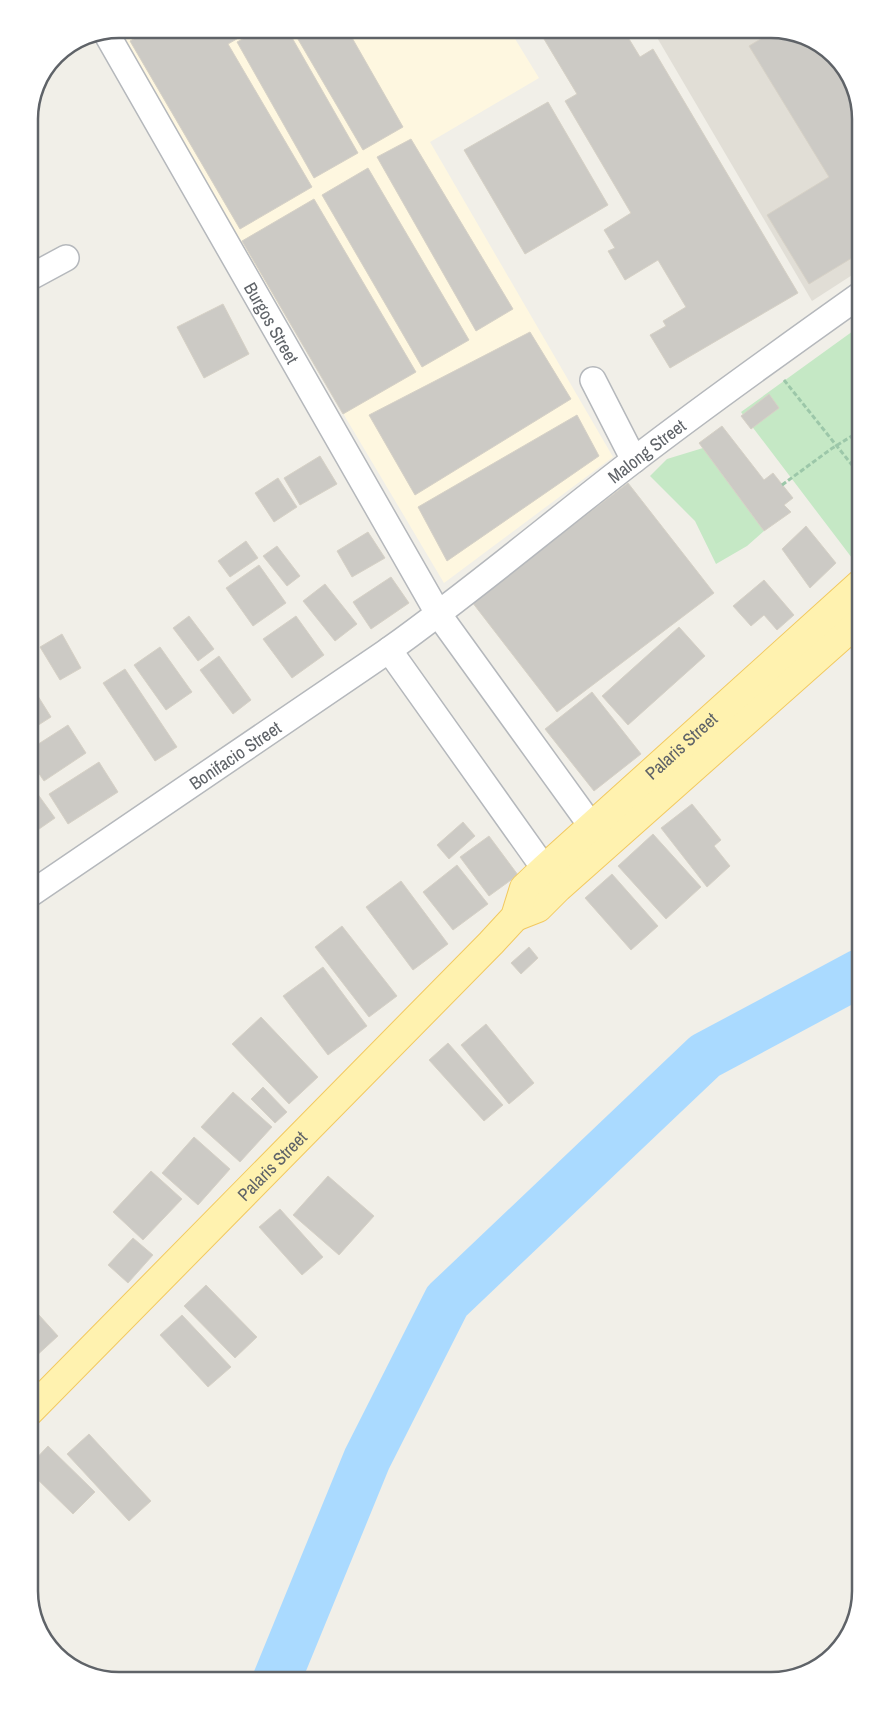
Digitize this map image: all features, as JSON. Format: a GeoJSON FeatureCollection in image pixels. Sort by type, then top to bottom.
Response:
{"type":"FeatureCollection","features":[{"type":"Feature","properties":{"kind":"main road","name":"Palaris Street"},"geometry":{"type":"LineString","coordinates":[[598,836],[669,759],[852,591]]}},
{"type":"Feature","properties":{"kind":"main road","name":"Palaris Street"},"geometry":{"type":"LineString","coordinates":[[38,1403],[515,917],[524,888],[551,878],[598,836],[852,633]]}},
{"type":"Feature","properties":{"kind":"street","name":"Burgos Street"},"geometry":{"type":"LineString","coordinates":[[109,39],[439,615],[598,836]]}},
{"type":"Feature","properties":{"kind":"street"},"geometry":{"type":"LineString","coordinates":[[38,273],[66,258]]}},
{"type":"Feature","properties":{"kind":"street","name":"Malong Street"},"geometry":{"type":"LineString","coordinates":[[439,615],[634,460],[768,360],[852,302]]}},
{"type":"Feature","properties":{"kind":"street"},"geometry":{"type":"LineString","coordinates":[[593,380],[634,460]]}},
{"type":"Feature","properties":{"kind":"street"},"geometry":{"type":"LineString","coordinates":[[833,608],[852,623]]}},
{"type":"Feature","properties":{"kind":"street","name":"Bonifacio Street"},"geometry":{"type":"LineString","coordinates":[[38,889],[439,615]]}},
{"type":"Feature","properties":{"kind":"street"},"geometry":{"type":"LineString","coordinates":[[389,650],[551,878]]}},
{"type":"Feature","properties":{"kind":"path"},"geometry":{"type":"LineString","coordinates":[[768,360],[852,465]]}},
{"type":"Feature","properties":{"kind":"path"},"geometry":{"type":"LineString","coordinates":[[782,485],[852,436]]}},
{"type":"Feature","properties":{"kind":"shaded area"},"geometry":{"type":"Polygon","coordinates":[[[120,38],[515,38],[539,78],[430,142],[613,457],[444,583],[120,38]]]}},
{"type":"Feature","properties":{"kind":"shaded area"},"geometry":{"type":"Polygon","coordinates":[[[657,38],[786,39],[811,48],[820,54],[841,78],[850,103],[852,119],[852,275],[812,301],[657,38]]]}},
{"type":"Feature","properties":{"kind":"green space"},"geometry":{"type":"Polygon","coordinates":[[[852,332],[852,558],[741,412],[852,332]]]}},
{"type":"Feature","properties":{"kind":"green space"},"geometry":{"type":"Polygon","coordinates":[[[703,448],[764,531],[747,546],[716,564],[695,521],[650,476],[667,459],[703,448]]]}},
{"type":"Feature","properties":{"kind":"building"},"geometry":{"type":"Polygon","coordinates":[[[136,38],[238,38],[228,44],[312,187],[240,229],[130,41],[136,38]]]}},
{"type":"Feature","properties":{"kind":"building"},"geometry":{"type":"Polygon","coordinates":[[[244,38],[292,38],[358,153],[314,178],[237,42],[244,38]]]}},
{"type":"Feature","properties":{"kind":"building"},"geometry":{"type":"Polygon","coordinates":[[[297,38],[352,38],[403,127],[363,150],[297,38]]]}},
{"type":"Feature","properties":{"kind":"building"},"geometry":{"type":"Polygon","coordinates":[[[543,38],[628,38],[640,57],[653,49],[798,293],[670,368],[650,335],[666,326],[663,321],[686,307],[658,260],[625,280],[608,251],[615,248],[604,230],[631,213],[565,101],[577,94],[543,38]]]}},
{"type":"Feature","properties":{"kind":"building"},"geometry":{"type":"Polygon","coordinates":[[[762,38],[775,38],[786,39],[811,48],[835,69],[841,78],[850,103],[852,119],[852,258],[809,284],[767,215],[829,177],[749,46],[762,38]]]}},
{"type":"Feature","properties":{"kind":"building"},"geometry":{"type":"Polygon","coordinates":[[[548,102],[608,205],[525,254],[464,150],[548,102]]]}},
{"type":"Feature","properties":{"kind":"building"},"geometry":{"type":"Polygon","coordinates":[[[411,139],[513,309],[476,331],[377,157],[411,139]]]}},
{"type":"Feature","properties":{"kind":"building"},"geometry":{"type":"Polygon","coordinates":[[[368,168],[469,340],[422,367],[322,195],[368,168]]]}},
{"type":"Feature","properties":{"kind":"building"},"geometry":{"type":"Polygon","coordinates":[[[314,199],[416,372],[343,414],[242,241],[314,199]]]}},
{"type":"Feature","properties":{"kind":"building"},"geometry":{"type":"Polygon","coordinates":[[[223,304],[249,354],[204,378],[177,327],[223,304]]]}},
{"type":"Feature","properties":{"kind":"building"},"geometry":{"type":"Polygon","coordinates":[[[530,332],[571,399],[415,495],[369,415],[530,332]]]}},
{"type":"Feature","properties":{"kind":"building"},"geometry":{"type":"Polygon","coordinates":[[[769,394],[779,408],[751,429],[741,416],[769,394]]]}},
{"type":"Feature","properties":{"kind":"building"},"geometry":{"type":"Polygon","coordinates":[[[577,415],[599,456],[447,561],[418,507],[577,415]]]}},
{"type":"Feature","properties":{"kind":"building"},"geometry":{"type":"Polygon","coordinates":[[[722,426],[764,480],[773,473],[793,498],[784,505],[791,512],[764,531],[699,443],[722,426]]]}},
{"type":"Feature","properties":{"kind":"building"},"geometry":{"type":"Polygon","coordinates":[[[320,456],[337,484],[300,505],[284,478],[320,456]]]}},
{"type":"Feature","properties":{"kind":"building"},"geometry":{"type":"Polygon","coordinates":[[[278,478],[297,507],[274,522],[255,493],[278,478]]]}},
{"type":"Feature","properties":{"kind":"building"},"geometry":{"type":"Polygon","coordinates":[[[628,483],[714,593],[557,712],[472,602],[628,483]]]}},
{"type":"Feature","properties":{"kind":"building"},"geometry":{"type":"Polygon","coordinates":[[[806,526],[836,563],[810,588],[782,549],[806,526]]]}},
{"type":"Feature","properties":{"kind":"building"},"geometry":{"type":"Polygon","coordinates":[[[368,532],[385,558],[352,577],[337,551],[368,532]]]}},
{"type":"Feature","properties":{"kind":"building"},"geometry":{"type":"Polygon","coordinates":[[[246,541],[258,558],[230,577],[218,561],[246,541]]]}},
{"type":"Feature","properties":{"kind":"building"},"geometry":{"type":"Polygon","coordinates":[[[277,546],[300,576],[287,586],[263,556],[277,546]]]}},
{"type":"Feature","properties":{"kind":"building"},"geometry":{"type":"Polygon","coordinates":[[[259,565],[286,603],[253,626],[226,588],[259,565]]]}},
{"type":"Feature","properties":{"kind":"building"},"geometry":{"type":"Polygon","coordinates":[[[391,577],[409,603],[371,629],[353,602],[391,577]]]}},
{"type":"Feature","properties":{"kind":"building"},"geometry":{"type":"Polygon","coordinates":[[[764,580],[794,615],[777,630],[764,615],[751,626],[733,606],[764,580]]]}},
{"type":"Feature","properties":{"kind":"building"},"geometry":{"type":"Polygon","coordinates":[[[325,584],[357,624],[335,641],[303,601],[325,584]]]}},
{"type":"Feature","properties":{"kind":"building"},"geometry":{"type":"Polygon","coordinates":[[[189,616],[214,649],[198,661],[173,628],[189,616]]]}},
{"type":"Feature","properties":{"kind":"building"},"geometry":{"type":"Polygon","coordinates":[[[296,616],[324,655],[292,678],[263,639],[296,616]]]}},
{"type":"Feature","properties":{"kind":"building"},"geometry":{"type":"Polygon","coordinates":[[[679,627],[705,656],[628,725],[602,696],[679,627]]]}},
{"type":"Feature","properties":{"kind":"building"},"geometry":{"type":"Polygon","coordinates":[[[62,634],[81,668],[60,680],[40,647],[62,634]]]}},
{"type":"Feature","properties":{"kind":"building"},"geometry":{"type":"Polygon","coordinates":[[[160,647],[192,692],[166,710],[134,665],[160,647]]]}},
{"type":"Feature","properties":{"kind":"building"},"geometry":{"type":"Polygon","coordinates":[[[219,656],[251,700],[233,714],[200,670],[219,656]]]}},
{"type":"Feature","properties":{"kind":"building"},"geometry":{"type":"Polygon","coordinates":[[[125,669],[177,747],[155,761],[103,683],[125,669]]]}},
{"type":"Feature","properties":{"kind":"building"},"geometry":{"type":"Polygon","coordinates":[[[592,692],[641,754],[594,791],[545,729],[592,692]]]}},
{"type":"Feature","properties":{"kind":"building"},"geometry":{"type":"Polygon","coordinates":[[[38,696],[51,717],[38,725],[38,696]]]}},
{"type":"Feature","properties":{"kind":"building"},"geometry":{"type":"Polygon","coordinates":[[[68,725],[86,753],[44,781],[38,772],[38,744],[68,725]]]}},
{"type":"Feature","properties":{"kind":"building"},"geometry":{"type":"Polygon","coordinates":[[[99,762],[118,792],[68,824],[49,794],[99,762]]]}},
{"type":"Feature","properties":{"kind":"building"},"geometry":{"type":"Polygon","coordinates":[[[38,794],[55,818],[38,830],[38,794]]]}},
{"type":"Feature","properties":{"kind":"building"},"geometry":{"type":"Polygon","coordinates":[[[692,804],[721,840],[714,846],[730,866],[707,887],[661,828],[692,804]]]}},
{"type":"Feature","properties":{"kind":"building"},"geometry":{"type":"Polygon","coordinates":[[[463,822],[475,836],[449,859],[437,845],[463,822]]]}},
{"type":"Feature","properties":{"kind":"building"},"geometry":{"type":"Polygon","coordinates":[[[653,834],[701,887],[666,919],[618,866],[653,834]]]}},
{"type":"Feature","properties":{"kind":"building"},"geometry":{"type":"Polygon","coordinates":[[[489,836],[518,875],[489,896],[460,857],[489,836]]]}},
{"type":"Feature","properties":{"kind":"building"},"geometry":{"type":"Polygon","coordinates":[[[457,865],[488,904],[453,930],[423,892],[457,865]]]}},
{"type":"Feature","properties":{"kind":"building"},"geometry":{"type":"Polygon","coordinates":[[[612,874],[658,926],[631,950],[585,898],[612,874]]]}},
{"type":"Feature","properties":{"kind":"building"},"geometry":{"type":"Polygon","coordinates":[[[401,881],[448,944],[413,970],[366,907],[401,881]]]}},
{"type":"Feature","properties":{"kind":"building"},"geometry":{"type":"Polygon","coordinates":[[[342,926],[397,996],[369,1017],[315,947],[342,926]]]}},
{"type":"Feature","properties":{"kind":"building"},"geometry":{"type":"Polygon","coordinates":[[[529,947],[538,958],[521,974],[511,963],[529,947]]]}},
{"type":"Feature","properties":{"kind":"building"},"geometry":{"type":"Polygon","coordinates":[[[323,967],[367,1026],[328,1055],[283,996],[323,967]]]}},
{"type":"Feature","properties":{"kind":"building"},"geometry":{"type":"Polygon","coordinates":[[[261,1017],[318,1077],[289,1104],[232,1044],[261,1017]]]}},
{"type":"Feature","properties":{"kind":"building"},"geometry":{"type":"Polygon","coordinates":[[[486,1024],[534,1083],[509,1104],[461,1045],[486,1024]]]}},
{"type":"Feature","properties":{"kind":"building"},"geometry":{"type":"Polygon","coordinates":[[[448,1043],[503,1105],[484,1121],[429,1060],[448,1043]]]}},
{"type":"Feature","properties":{"kind":"building"},"geometry":{"type":"Polygon","coordinates":[[[263,1087],[287,1112],[275,1123],[251,1099],[263,1087]]]}},
{"type":"Feature","properties":{"kind":"building"},"geometry":{"type":"Polygon","coordinates":[[[233,1092],[272,1127],[240,1162],[201,1127],[233,1092]]]}},
{"type":"Feature","properties":{"kind":"building"},"geometry":{"type":"Polygon","coordinates":[[[194,1137],[230,1169],[198,1205],[162,1173],[194,1137]]]}},
{"type":"Feature","properties":{"kind":"building"},"geometry":{"type":"Polygon","coordinates":[[[151,1171],[182,1199],[143,1240],[113,1212],[151,1171]]]}},
{"type":"Feature","properties":{"kind":"building"},"geometry":{"type":"Polygon","coordinates":[[[328,1176],[374,1216],[339,1255],[293,1215],[328,1176]]]}},
{"type":"Feature","properties":{"kind":"building"},"geometry":{"type":"Polygon","coordinates":[[[280,1209],[323,1257],[302,1275],[259,1227],[280,1209]]]}},
{"type":"Feature","properties":{"kind":"building"},"geometry":{"type":"Polygon","coordinates":[[[133,1238],[153,1255],[128,1283],[108,1265],[133,1238]]]}},
{"type":"Feature","properties":{"kind":"building"},"geometry":{"type":"Polygon","coordinates":[[[206,1285],[257,1337],[235,1358],[184,1306],[206,1285]]]}},
{"type":"Feature","properties":{"kind":"building"},"geometry":{"type":"Polygon","coordinates":[[[38,1314],[58,1336],[38,1354],[38,1314]]]}},
{"type":"Feature","properties":{"kind":"building"},"geometry":{"type":"Polygon","coordinates":[[[182,1315],[231,1367],[208,1387],[160,1335],[182,1315]]]}},
{"type":"Feature","properties":{"kind":"building"},"geometry":{"type":"Polygon","coordinates":[[[89,1434],[151,1501],[129,1521],[67,1454],[89,1434]]]}},
{"type":"Feature","properties":{"kind":"building"},"geometry":{"type":"Polygon","coordinates":[[[48,1446],[95,1492],[73,1514],[38,1480],[38,1457],[48,1446]]]}},
{"type":"Feature","properties":{"kind":"waterway"},"geometry":{"type":"LineString","coordinates":[[280,1672],[367,1459],[447,1301],[705,1056],[852,977]]}}]}
